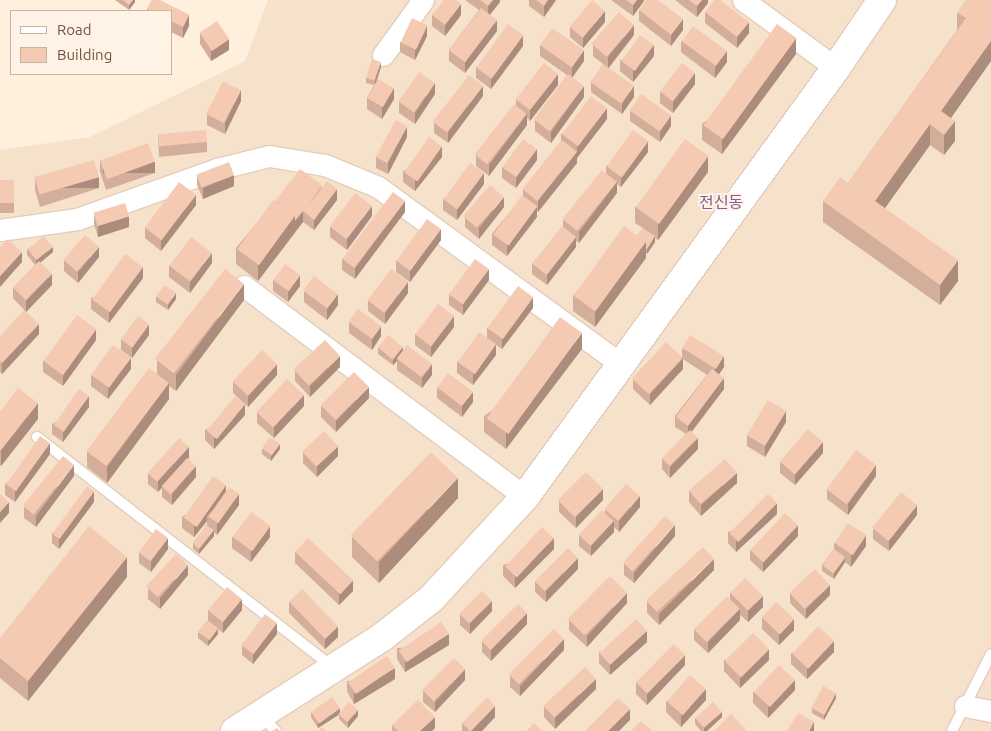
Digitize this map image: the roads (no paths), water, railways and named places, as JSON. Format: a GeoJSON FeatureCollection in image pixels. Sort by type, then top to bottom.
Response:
{"type":"FeatureCollection","features":[{"type":"Feature","properties":{"kind":"main road"},"geometry":{"type":"LineString","coordinates":[[236,731],[268,723],[334,668],[381,638],[432,598],[525,497],[836,68],[882,0]]}},
{"type":"Feature","properties":{"kind":"street"},"geometry":{"type":"LineString","coordinates":[[383,55],[423,0]]}},
{"type":"Feature","properties":{"kind":"street"},"geometry":{"type":"LineString","coordinates":[[743,0],[836,68]]}},
{"type":"Feature","properties":{"kind":"street"},"geometry":{"type":"LineString","coordinates":[[0,230],[77,220],[216,169],[269,156],[325,165],[378,187],[622,365]]}},
{"type":"Feature","properties":{"kind":"street"},"geometry":{"type":"LineString","coordinates":[[244,286],[525,497]]}},
{"type":"Feature","properties":{"kind":"street"},"geometry":{"type":"LineString","coordinates":[[965,706],[991,711]]}},
{"type":"Feature","properties":{"kind":"lane"},"geometry":{"type":"LineString","coordinates":[[37,437],[334,668]]}},
{"type":"Feature","properties":{"kind":"lane"},"geometry":{"type":"LineString","coordinates":[[952,731],[991,654]]}},
{"type":"Feature","properties":{"kind":"district","name":"전신동"},"geometry":{"type":"Point","coordinates":[721,202]}}]}
